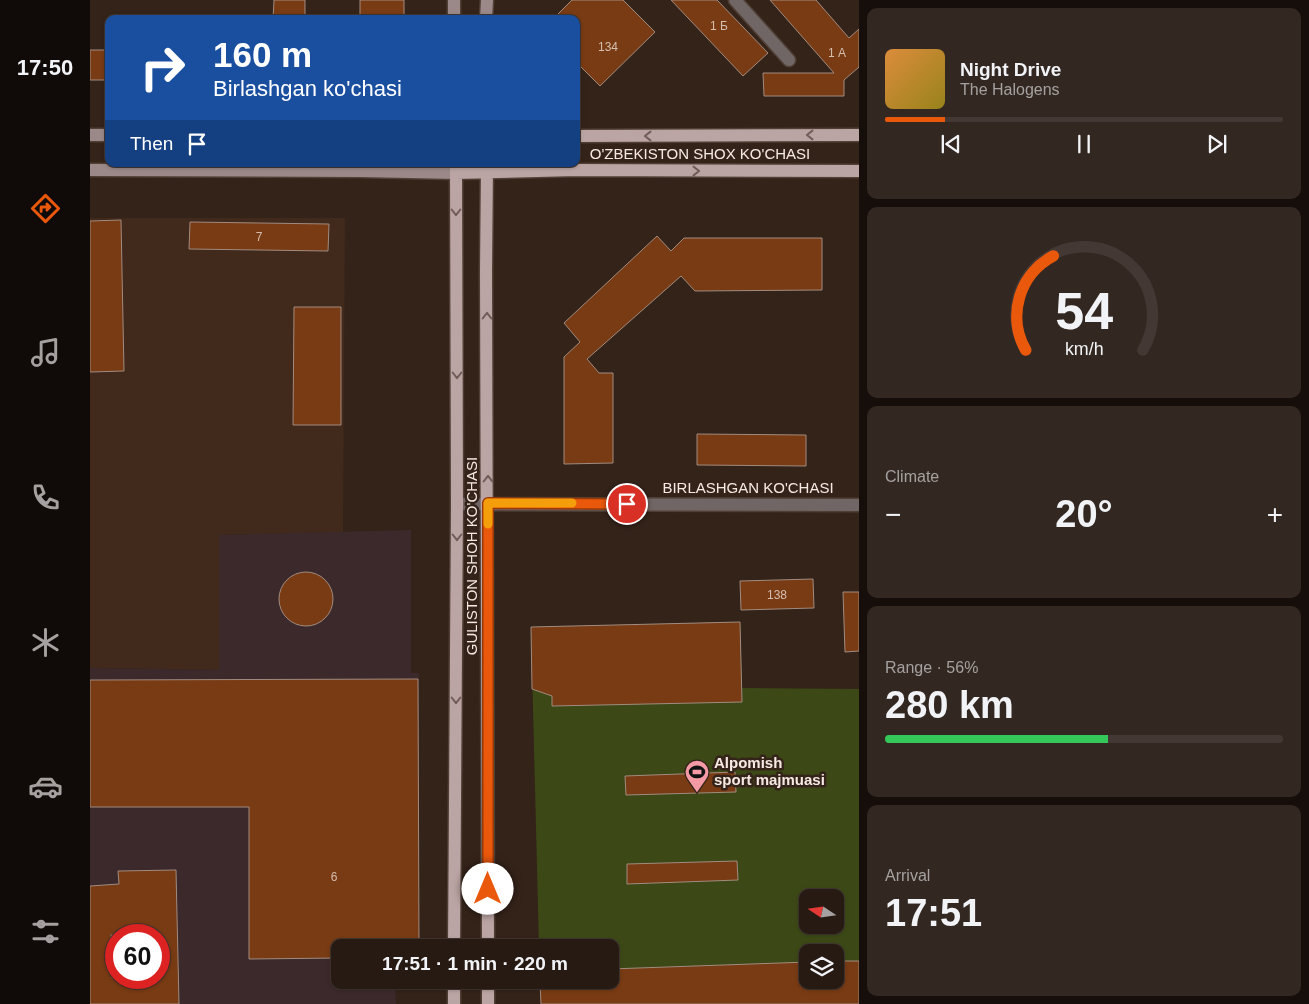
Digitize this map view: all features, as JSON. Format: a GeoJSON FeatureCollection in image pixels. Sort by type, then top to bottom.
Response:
{"type":"FeatureCollection","features":[{"type":"Feature","properties":{"kind":"main road"},"geometry":{"type":"LineString","coordinates":[[454,0],[454,15]]}},
{"type":"Feature","properties":{"kind":"main road"},"geometry":{"type":"LineString","coordinates":[[486,15],[487,0]]}},
{"type":"Feature","properties":{"kind":"main road"},"geometry":{"type":"LineString","coordinates":[[90,134],[105,135]]}},
{"type":"Feature","properties":{"kind":"main road","name":"O'ZBEKISTON SHOX KO'CHASI"},"geometry":{"type":"LineString","coordinates":[[580,136],[859,135]]}},
{"type":"Feature","properties":{"kind":"main road","name":"O'ZBEKISTON SHOX KO'CHASI"},"geometry":{"type":"LineString","coordinates":[[90,170],[543,167],[859,171]]}},
{"type":"Feature","properties":{"kind":"main road","name":"GULISTON SHOH KO'CHASI"},"geometry":{"type":"LineString","coordinates":[[454,939],[457,504],[456,168]]}},
{"type":"Feature","properties":{"kind":"main road","name":"GULISTON SHOH KO'CHASI"},"geometry":{"type":"LineString","coordinates":[[488,168],[486,272],[488,939]]}},
{"type":"Feature","properties":{"kind":"main road"},"geometry":{"type":"LineString","coordinates":[[454,989],[454,1004]]}},
{"type":"Feature","properties":{"kind":"main road"},"geometry":{"type":"LineString","coordinates":[[488,989],[488,1004]]}},
{"type":"Feature","properties":{"kind":"street"},"geometry":{"type":"LineString","coordinates":[[735,0],[789,60]]}},
{"type":"Feature","properties":{"kind":"street","name":"BIRLASHGAN KO'CHASI"},"geometry":{"type":"LineString","coordinates":[[457,504],[859,505]]}},
{"type":"Feature","properties":{"kind":"shaded area"},"geometry":{"type":"Polygon","coordinates":[[[90,218],[345,218],[343,532],[219,535],[219,670],[90,668],[90,218]]]}},
{"type":"Feature","properties":{"kind":"shaded area"},"geometry":{"type":"Polygon","coordinates":[[[411,530],[411,673],[419,673],[419,939],[331,939],[331,989],[395,989],[396,1004],[90,1004],[90,668],[219,670],[219,535],[411,530]]]}},
{"type":"Feature","properties":{"kind":"green space","name":"Alpomish sport majmuasi"},"geometry":{"type":"Polygon","coordinates":[[[740,622],[742,688],[859,689],[859,1004],[541,1004],[540,989],[619,989],[619,939],[539,939],[531,627],[740,622]]]}},
{"type":"Feature","properties":{"kind":"building"},"geometry":{"type":"Polygon","coordinates":[[[274,0],[305,0],[305,15],[273,15],[274,0]]]}},
{"type":"Feature","properties":{"kind":"building"},"geometry":{"type":"Polygon","coordinates":[[[360,0],[404,0],[404,15],[360,15],[360,0]]]}},
{"type":"Feature","properties":{"kind":"building"},"geometry":{"type":"Polygon","coordinates":[[[572,0],[623,0],[655,32],[600,86],[580,66],[580,15],[557,15],[572,0]]]}},
{"type":"Feature","properties":{"kind":"building"},"geometry":{"type":"Polygon","coordinates":[[[671,0],[717,0],[768,53],[743,76],[671,0]]]}},
{"type":"Feature","properties":{"kind":"building"},"geometry":{"type":"Polygon","coordinates":[[[770,0],[816,0],[849,38],[859,29],[859,67],[844,80],[844,96],[764,96],[763,73],[834,73],[770,0]]]}},
{"type":"Feature","properties":{"kind":"building"},"geometry":{"type":"Polygon","coordinates":[[[90,50],[105,50],[105,80],[90,80],[90,50]]]}},
{"type":"Feature","properties":{"kind":"building"},"geometry":{"type":"Polygon","coordinates":[[[121,220],[124,371],[90,372],[90,221],[121,220]]]}},
{"type":"Feature","properties":{"kind":"building"},"geometry":{"type":"Polygon","coordinates":[[[190,222],[329,224],[328,251],[189,249],[190,222]]]}},
{"type":"Feature","properties":{"kind":"building"},"geometry":{"type":"Polygon","coordinates":[[[657,236],[671,251],[684,238],[822,238],[822,290],[695,291],[681,276],[587,359],[599,373],[613,373],[613,463],[564,464],[564,357],[580,342],[564,323],[657,236]]]}},
{"type":"Feature","properties":{"kind":"building"},"geometry":{"type":"Polygon","coordinates":[[[294,307],[341,307],[341,425],[293,425],[294,307]]]}},
{"type":"Feature","properties":{"kind":"building"},"geometry":{"type":"Polygon","coordinates":[[[697,434],[806,435],[806,466],[697,465],[697,434]]]}},
{"type":"Feature","properties":{"kind":"building"},"geometry":{"type":"Polygon","coordinates":[[[306,572],[316,574],[325,580],[331,589],[333,599],[331,609],[325,618],[316,624],[306,626],[296,624],[287,618],[281,609],[279,599],[281,589],[287,580],[296,574],[306,572]]]}},
{"type":"Feature","properties":{"kind":"building"},"geometry":{"type":"Polygon","coordinates":[[[813,579],[814,608],[741,610],[740,581],[813,579]]]}},
{"type":"Feature","properties":{"kind":"building"},"geometry":{"type":"Polygon","coordinates":[[[843,592],[859,592],[859,651],[845,652],[843,592]]]}},
{"type":"Feature","properties":{"kind":"building"},"geometry":{"type":"Polygon","coordinates":[[[740,622],[742,702],[552,706],[552,696],[532,689],[531,627],[740,622]]]}},
{"type":"Feature","properties":{"kind":"building"},"geometry":{"type":"Polygon","coordinates":[[[418,679],[419,939],[331,939],[331,958],[249,959],[249,807],[90,807],[90,680],[418,679]]]}},
{"type":"Feature","properties":{"kind":"building"},"geometry":{"type":"Polygon","coordinates":[[[735,772],[736,792],[626,795],[625,776],[735,772]]]}},
{"type":"Feature","properties":{"kind":"building"},"geometry":{"type":"Polygon","coordinates":[[[737,861],[738,880],[627,884],[627,864],[737,861]]]}},
{"type":"Feature","properties":{"kind":"building"},"geometry":{"type":"Polygon","coordinates":[[[176,870],[179,1004],[90,1004],[90,886],[119,884],[118,871],[176,870]]]}},
{"type":"Feature","properties":{"kind":"building"},"geometry":{"type":"Polygon","coordinates":[[[844,961],[859,961],[859,1004],[541,1004],[540,989],[619,989],[619,969],[799,962],[799,989],[844,989],[844,961]]]}},
{"type":"Feature","properties":{"kind":"slow traffic"},"geometry":{"type":"LineString","coordinates":[[488,524],[488,503],[572,503]]}},
{"type":"Feature","properties":{"kind":"place","name":"Alpomish sport majmuasi"},"geometry":{"type":"Point","coordinates":[697,793]}},
{"type":"Feature","properties":{"kind":"route"},"geometry":{"type":"LineString","coordinates":[[488,889],[488,503],[627,504]]}}]}
